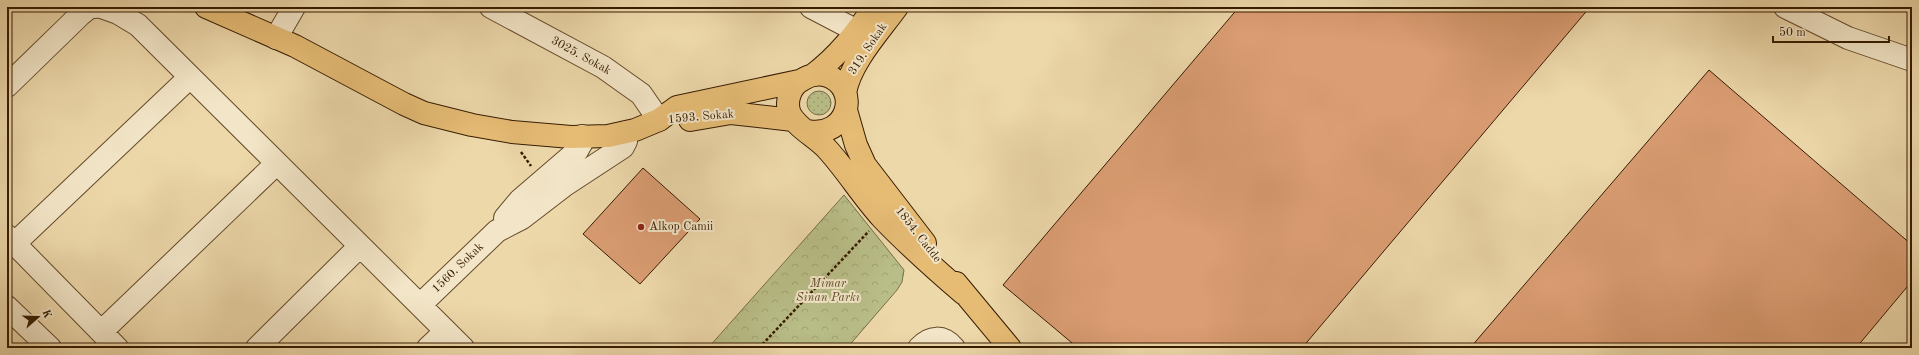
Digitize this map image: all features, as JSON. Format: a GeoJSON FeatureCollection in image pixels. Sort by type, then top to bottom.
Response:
{"type":"FeatureCollection","features":[{"type":"Feature","properties":{"kind":"main road"},"geometry":{"type":"LineString","coordinates":[[206,7],[295,46],[404,104],[424,113],[472,125],[512,132],[608,136],[627,132],[659,120]]}},
{"type":"Feature","properties":{"kind":"main road","name":"319. Sokak"},"geometry":{"type":"LineString","coordinates":[[806,78],[832,60],[857,31],[874,7]]}},
{"type":"Feature","properties":{"kind":"main road","name":"319. Sokak"},"geometry":{"type":"LineString","coordinates":[[845,102],[848,79],[856,64],[897,7]]}},
{"type":"Feature","properties":{"kind":"main road"},"geometry":{"type":"LineString","coordinates":[[801,126],[817,133],[832,129],[842,119],[845,102],[835,80],[828,76],[806,78],[793,87],[789,100],[790,112],[801,126],[818,139],[882,217],[930,266],[964,294]]}},
{"type":"Feature","properties":{"kind":"main road","name":"1593. Sokak"},"geometry":{"type":"LineString","coordinates":[[659,120],[677,107],[806,78]]}},
{"type":"Feature","properties":{"kind":"main road","name":"1854. Cadde"},"geometry":{"type":"LineString","coordinates":[[845,102],[856,145],[872,176],[964,294],[1010,348]]}},
{"type":"Feature","properties":{"kind":"main road","name":"1593. Sokak"},"geometry":{"type":"LineString","coordinates":[[659,120],[680,121],[708,115],[731,113],[801,126]]}},
{"type":"Feature","properties":{"kind":"street"},"geometry":{"type":"LineString","coordinates":[[276,38],[294,7]]}},
{"type":"Feature","properties":{"kind":"street","name":"3025. Sokak"},"geometry":{"type":"LineString","coordinates":[[491,7],[619,77],[641,94],[659,120]]}},
{"type":"Feature","properties":{"kind":"street"},"geometry":{"type":"LineString","coordinates":[[811,7],[857,31]]}},
{"type":"Feature","properties":{"kind":"street"},"geometry":{"type":"LineString","coordinates":[[1785,7],[1848,38],[1912,60]]}},
{"type":"Feature","properties":{"kind":"street"},"geometry":{"type":"LineString","coordinates":[[7,86],[91,8],[118,13],[138,25],[463,348]]}},
{"type":"Feature","properties":{"kind":"street"},"geometry":{"type":"LineString","coordinates":[[117,348],[11,240],[190,77]]}},
{"type":"Feature","properties":{"kind":"street"},"geometry":{"type":"LineString","coordinates":[[550,176],[623,147],[626,141],[627,132]]}},
{"type":"Feature","properties":{"kind":"street"},"geometry":{"type":"LineString","coordinates":[[550,176],[577,151],[582,142],[582,136]]}},
{"type":"Feature","properties":{"kind":"street"},"geometry":{"type":"LineString","coordinates":[[101,332],[277,163]]}},
{"type":"Feature","properties":{"kind":"street","name":"1560. Sokak"},"geometry":{"type":"LineString","coordinates":[[420,305],[497,231],[507,213],[550,176]]}},
{"type":"Feature","properties":{"kind":"street"},"geometry":{"type":"LineString","coordinates":[[257,348],[360,246]]}},
{"type":"Feature","properties":{"kind":"street"},"geometry":{"type":"LineString","coordinates":[[7,307],[50,348]]}},
{"type":"Feature","properties":{"kind":"street"},"geometry":{"type":"LineString","coordinates":[[428,348],[446,331]]}},
{"type":"Feature","properties":{"kind":"street"},"geometry":{"type":"LineString","coordinates":[[919,348],[933,338],[947,341],[954,348]]}},
{"type":"Feature","properties":{"kind":"path"},"geometry":{"type":"LineString","coordinates":[[518,147],[550,176]]}},
{"type":"Feature","properties":{"kind":"path"},"geometry":{"type":"LineString","coordinates":[[759,348],[882,217]]}},
{"type":"Feature","properties":{"kind":"green space"},"geometry":{"type":"Polygon","coordinates":[[[819,91],[824,92],[830,98],[830,108],[824,114],[819,115],[814,114],[808,108],[807,103],[808,98],[814,92],[819,91]]]}},
{"type":"Feature","properties":{"kind":"green space","name":"Mimar Sinan Parkı"},"geometry":{"type":"Polygon","coordinates":[[[844,195],[904,270],[902,282],[897,290],[847,348],[708,348],[844,195]]]}},
{"type":"Feature","properties":{"kind":"building"},"geometry":{"type":"Polygon","coordinates":[[[1239,7],[1590,7],[1302,348],[1078,348],[1003,285],[1239,7]]]}},
{"type":"Feature","properties":{"kind":"building"},"geometry":{"type":"Polygon","coordinates":[[[1709,70],[1912,245],[1912,281],[1856,348],[1470,348],[1709,70]]]}},
{"type":"Feature","properties":{"kind":"building","name":"Alkop Camii"},"geometry":{"type":"Polygon","coordinates":[[[643,168],[700,219],[640,284],[583,234],[643,168]]]}},
{"type":"Feature","properties":{"kind":"place","name":"Alkop Camii"},"geometry":{"type":"Point","coordinates":[641,227]}}]}
